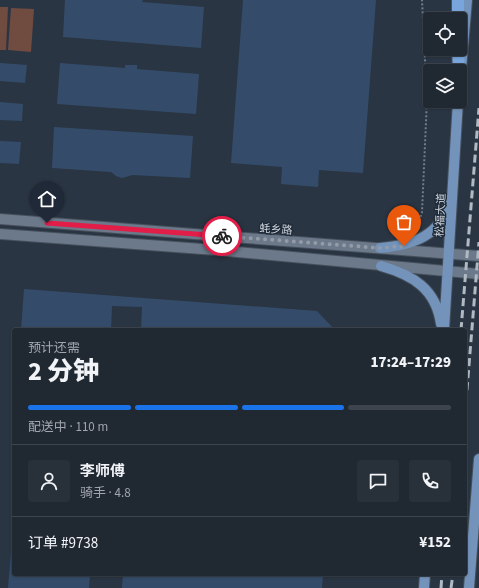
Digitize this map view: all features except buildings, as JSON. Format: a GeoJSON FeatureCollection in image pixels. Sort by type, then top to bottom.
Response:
{"type":"FeatureCollection","features":[{"type":"Feature","properties":{"kind":"highway"},"geometry":{"type":"LineString","coordinates":[[458,0],[458,12]]}},
{"type":"Feature","properties":{"kind":"main road"},"geometry":{"type":"LineString","coordinates":[[461,64],[467,0]]}},
{"type":"Feature","properties":{"kind":"main road","name":"松福大道"},"geometry":{"type":"LineString","coordinates":[[443,328],[454,184],[458,108]]}},
{"type":"Feature","properties":{"kind":"main road"},"geometry":{"type":"LineString","coordinates":[[380,248],[404,246],[424,237],[439,223],[449,205],[454,184]]}},
{"type":"Feature","properties":{"kind":"main road"},"geometry":{"type":"LineString","coordinates":[[381,266],[401,271],[424,287],[432,298],[442,328]]}},
{"type":"Feature","properties":{"kind":"main road"},"geometry":{"type":"LineString","coordinates":[[469,588],[479,460]]}},
{"type":"Feature","properties":{"kind":"main road"},"geometry":{"type":"LineString","coordinates":[[424,588],[425,576]]}},
{"type":"Feature","properties":{"kind":"street","name":"蚝乡路"},"geometry":{"type":"LineString","coordinates":[[0,219],[479,256]]}},
{"type":"Feature","properties":{"kind":"street"},"geometry":{"type":"LineString","coordinates":[[0,234],[216,250],[479,274]]}},
{"type":"Feature","properties":{"kind":"path","name":"松福大道"},"geometry":{"type":"LineString","coordinates":[[422,0],[427,99],[422,212],[419,221],[415,223],[424,237]]}},
{"type":"Feature","properties":{"kind":"shaded area"},"geometry":{"type":"Polygon","coordinates":[[[0,7],[8,7],[6,50],[0,50],[0,7]]]}},
{"type":"Feature","properties":{"kind":"shaded area"},"geometry":{"type":"Polygon","coordinates":[[[11,8],[34,9],[31,52],[8,50],[11,8]]]}},
{"type":"Feature","properties":{"kind":"railway"},"geometry":{"type":"LineString","coordinates":[[461,328],[479,108]]}},
{"type":"Feature","properties":{"kind":"railway"},"geometry":{"type":"LineString","coordinates":[[467,389],[479,242]]}},
{"type":"Feature","properties":{"kind":"railway"},"geometry":{"type":"LineString","coordinates":[[441,588],[442,576]]}},
{"type":"Feature","properties":{"kind":"railway"},"geometry":{"type":"LineString","coordinates":[[451,588],[453,576]]}},
{"type":"Feature","properties":{"kind":"way so far"},"geometry":{"type":"LineString","coordinates":[[222,236],[380,248],[404,246]]}},
{"type":"Feature","properties":{"kind":"route"},"geometry":{"type":"LineString","coordinates":[[47,223],[222,236]]}}]}
